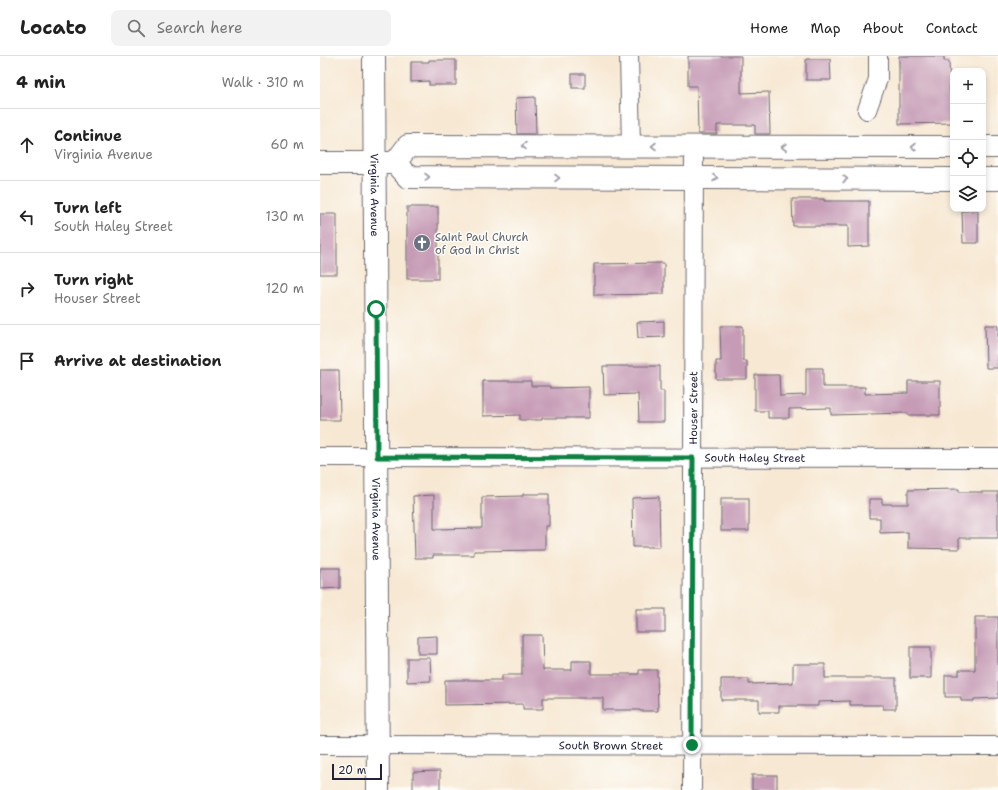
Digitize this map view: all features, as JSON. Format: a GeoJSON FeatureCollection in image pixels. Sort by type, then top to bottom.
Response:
{"type":"FeatureCollection","features":[{"type":"Feature","properties":{"kind":"street","name":"Virginia Avenue"},"geometry":{"type":"LineString","coordinates":[[374,56],[384,163],[377,457],[378,790]]}},
{"type":"Feature","properties":{"kind":"street"},"geometry":{"type":"LineString","coordinates":[[630,56],[631,146]]}},
{"type":"Feature","properties":{"kind":"street"},"geometry":{"type":"LineString","coordinates":[[867,110],[878,79],[878,56]]}},
{"type":"Feature","properties":{"kind":"street"},"geometry":{"type":"LineString","coordinates":[[384,163],[408,146],[950,147]]}},
{"type":"Feature","properties":{"kind":"street","name":"Houser Street"},"geometry":{"type":"LineString","coordinates":[[692,790],[694,146]]}},
{"type":"Feature","properties":{"kind":"street"},"geometry":{"type":"LineString","coordinates":[[986,147],[998,147]]}},
{"type":"Feature","properties":{"kind":"street"},"geometry":{"type":"LineString","coordinates":[[320,163],[384,163],[408,177],[950,179]]}},
{"type":"Feature","properties":{"kind":"street"},"geometry":{"type":"LineString","coordinates":[[986,179],[998,179]]}},
{"type":"Feature","properties":{"kind":"street","name":"South Haley Street"},"geometry":{"type":"LineString","coordinates":[[320,457],[998,458]]}},
{"type":"Feature","properties":{"kind":"street","name":"South Brown Street"},"geometry":{"type":"LineString","coordinates":[[320,745],[998,746]]}},
{"type":"Feature","properties":{"kind":"building"},"geometry":{"type":"Polygon","coordinates":[[[688,56],[741,56],[741,93],[769,92],[770,134],[755,134],[755,125],[717,125],[717,134],[698,134],[697,86],[688,86],[688,56]]]}},
{"type":"Feature","properties":{"kind":"building"},"geometry":{"type":"Polygon","coordinates":[[[899,56],[944,56],[944,61],[949,61],[950,123],[899,124],[899,56]]]}},
{"type":"Feature","properties":{"kind":"building"},"geometry":{"type":"Polygon","coordinates":[[[806,59],[830,59],[831,80],[806,80],[806,59]]]}},
{"type":"Feature","properties":{"kind":"building"},"geometry":{"type":"Polygon","coordinates":[[[429,60],[456,60],[456,85],[429,85],[429,81],[411,82],[411,62],[429,62],[429,60]]]}},
{"type":"Feature","properties":{"kind":"building"},"geometry":{"type":"Polygon","coordinates":[[[572,74],[585,74],[585,88],[572,88],[572,74]]]}},
{"type":"Feature","properties":{"kind":"building"},"geometry":{"type":"Polygon","coordinates":[[[535,97],[536,134],[517,134],[516,98],[535,97]]]}},
{"type":"Feature","properties":{"kind":"building"},"geometry":{"type":"Polygon","coordinates":[[[792,199],[869,201],[869,246],[848,247],[848,226],[793,226],[792,199]]]}},
{"type":"Feature","properties":{"kind":"building","name":"Saint Paul Church of God in Christ"},"geometry":{"type":"Polygon","coordinates":[[[407,207],[438,207],[438,279],[407,279],[407,207]]]}},
{"type":"Feature","properties":{"kind":"building"},"geometry":{"type":"Polygon","coordinates":[[[962,212],[978,212],[978,243],[963,243],[962,212]]]}},
{"type":"Feature","properties":{"kind":"building"},"geometry":{"type":"Polygon","coordinates":[[[320,214],[337,214],[337,274],[320,274],[320,214]]]}},
{"type":"Feature","properties":{"kind":"building"},"geometry":{"type":"Polygon","coordinates":[[[664,263],[664,294],[594,295],[594,264],[664,263]]]}},
{"type":"Feature","properties":{"kind":"building"},"geometry":{"type":"Polygon","coordinates":[[[664,321],[664,337],[638,338],[637,322],[664,321]]]}},
{"type":"Feature","properties":{"kind":"building"},"geometry":{"type":"Polygon","coordinates":[[[985,325],[998,325],[998,368],[986,368],[985,325]]]}},
{"type":"Feature","properties":{"kind":"building"},"geometry":{"type":"Polygon","coordinates":[[[720,326],[743,326],[743,361],[747,361],[747,379],[716,379],[716,361],[721,361],[720,326]]]}},
{"type":"Feature","properties":{"kind":"building"},"geometry":{"type":"Polygon","coordinates":[[[603,366],[660,366],[660,391],[664,391],[664,422],[639,422],[638,394],[604,395],[603,366]]]}},
{"type":"Feature","properties":{"kind":"building"},"geometry":{"type":"Polygon","coordinates":[[[806,368],[823,368],[823,387],[865,387],[865,394],[908,393],[908,381],[940,381],[940,415],[908,415],[908,413],[831,415],[831,408],[789,409],[789,418],[768,418],[768,411],[755,411],[755,375],[779,375],[780,396],[806,395],[806,368]]]}},
{"type":"Feature","properties":{"kind":"building"},"geometry":{"type":"Polygon","coordinates":[[[320,370],[339,370],[340,420],[320,420],[320,370]]]}},
{"type":"Feature","properties":{"kind":"building"},"geometry":{"type":"Polygon","coordinates":[[[483,381],[531,381],[531,386],[550,386],[550,388],[589,387],[589,418],[542,418],[542,420],[520,420],[520,415],[483,416],[483,381]]]}},
{"type":"Feature","properties":{"kind":"building"},"geometry":{"type":"Polygon","coordinates":[[[959,489],[959,492],[998,492],[998,538],[959,538],[959,549],[908,548],[908,532],[880,533],[880,518],[869,518],[869,499],[882,499],[882,504],[908,504],[908,490],[959,489]]]}},
{"type":"Feature","properties":{"kind":"building"},"geometry":{"type":"Polygon","coordinates":[[[523,494],[549,494],[549,526],[545,526],[545,550],[474,551],[474,555],[433,555],[433,558],[415,558],[413,496],[434,495],[434,529],[482,528],[482,497],[523,496],[523,494]]]}},
{"type":"Feature","properties":{"kind":"building"},"geometry":{"type":"Polygon","coordinates":[[[659,497],[660,547],[633,547],[632,498],[659,497]]]}},
{"type":"Feature","properties":{"kind":"building"},"geometry":{"type":"Polygon","coordinates":[[[721,498],[749,498],[749,531],[721,531],[721,498]]]}},
{"type":"Feature","properties":{"kind":"building"},"geometry":{"type":"Polygon","coordinates":[[[320,568],[340,568],[340,588],[320,589],[320,568]]]}},
{"type":"Feature","properties":{"kind":"building"},"geometry":{"type":"Polygon","coordinates":[[[636,609],[665,609],[665,632],[636,632],[636,609]]]}},
{"type":"Feature","properties":{"kind":"building"},"geometry":{"type":"Polygon","coordinates":[[[975,617],[998,617],[998,698],[961,701],[961,697],[945,697],[945,675],[959,675],[959,670],[975,670],[975,617]]]}},
{"type":"Feature","properties":{"kind":"building"},"geometry":{"type":"Polygon","coordinates":[[[522,635],[542,635],[543,670],[572,670],[572,661],[591,661],[591,674],[639,674],[639,670],[657,670],[658,711],[603,710],[603,698],[543,698],[543,709],[523,709],[523,704],[445,705],[445,680],[502,680],[502,675],[522,675],[522,635]]]}},
{"type":"Feature","properties":{"kind":"building"},"geometry":{"type":"Polygon","coordinates":[[[437,636],[437,654],[418,654],[418,637],[437,636]]]}},
{"type":"Feature","properties":{"kind":"building"},"geometry":{"type":"Polygon","coordinates":[[[910,647],[931,647],[931,678],[910,678],[910,647]]]}},
{"type":"Feature","properties":{"kind":"building"},"geometry":{"type":"Polygon","coordinates":[[[407,658],[430,658],[431,681],[407,682],[407,658]]]}},
{"type":"Feature","properties":{"kind":"building"},"geometry":{"type":"Polygon","coordinates":[[[793,664],[825,664],[825,678],[896,678],[896,709],[883,709],[883,705],[850,705],[850,701],[818,702],[818,706],[779,706],[779,712],[759,712],[759,700],[721,700],[721,679],[749,679],[749,684],[793,683],[793,664]]]}},
{"type":"Feature","properties":{"kind":"building"},"geometry":{"type":"Polygon","coordinates":[[[440,771],[440,790],[413,790],[413,772],[440,771]]]}},
{"type":"Feature","properties":{"kind":"building"},"geometry":{"type":"Polygon","coordinates":[[[752,775],[777,775],[777,790],[752,790],[752,775]]]}},
{"type":"Feature","properties":{"kind":"place","name":"Saint Paul Church of God in Christ"},"geometry":{"type":"Point","coordinates":[422,243]}},
{"type":"Feature","properties":{"kind":"route"},"geometry":{"type":"LineString","coordinates":[[376,309],[377,457],[693,458],[692,745]]}}]}
